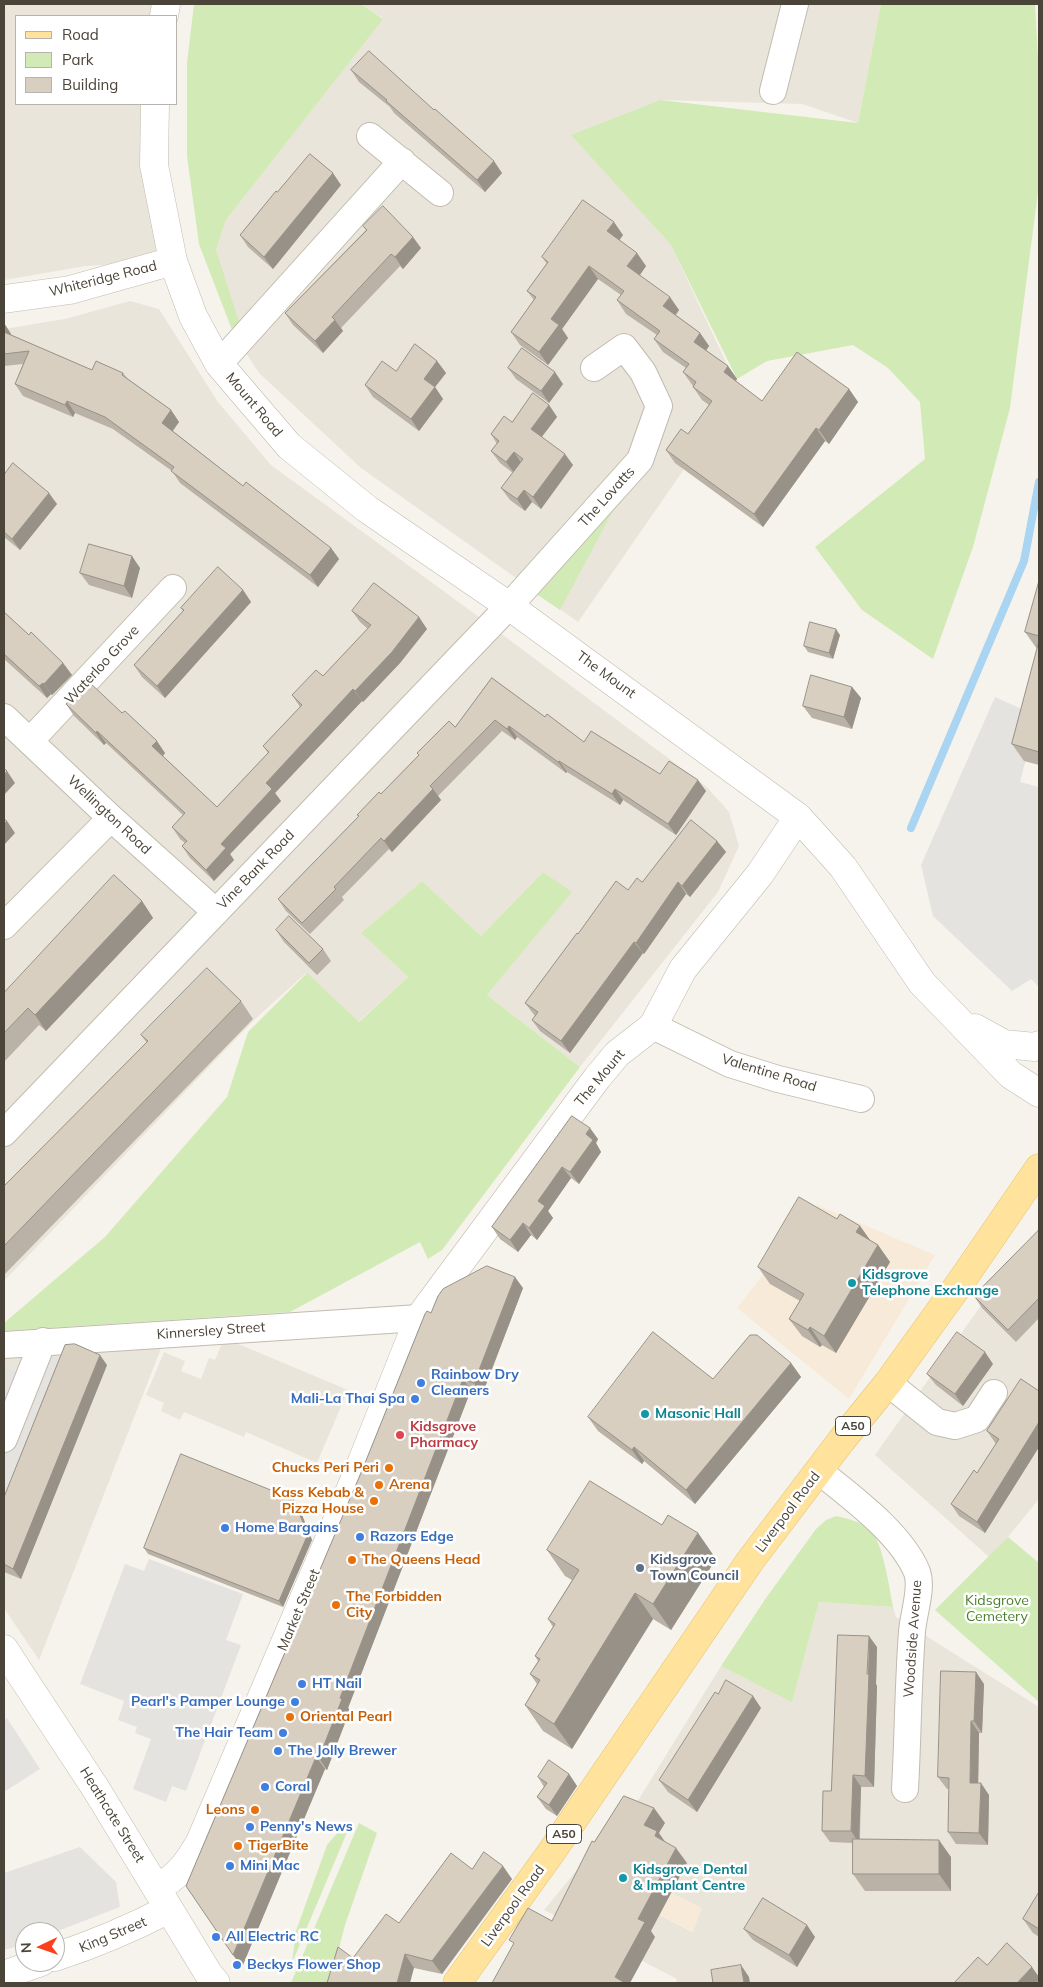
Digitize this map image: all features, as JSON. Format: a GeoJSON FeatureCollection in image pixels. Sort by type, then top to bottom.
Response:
{"type":"FeatureCollection","features":[{"type":"Feature","properties":{"kind":"main road","name":"Liverpool Road"},"geometry":{"type":"LineString","coordinates":[[457,1983],[550,1854],[750,1561],[888,1383],[960,1284],[1039,1168]]}},
{"type":"Feature","properties":{"kind":"street"},"geometry":{"type":"LineString","coordinates":[[773,91],[795,4]]}},
{"type":"Feature","properties":{"kind":"street","name":"Mount Road"},"geometry":{"type":"LineString","coordinates":[[155,105],[154,165],[173,262],[193,316],[219,364],[289,446],[367,509],[509,606]]}},
{"type":"Feature","properties":{"kind":"street"},"geometry":{"type":"LineString","coordinates":[[370,136],[440,193]]}},
{"type":"Feature","properties":{"kind":"street"},"geometry":{"type":"LineString","coordinates":[[219,364],[402,161]]}},
{"type":"Feature","properties":{"kind":"street","name":"Whiteridge Road"},"geometry":{"type":"LineString","coordinates":[[4,299],[70,290],[173,262]]}},
{"type":"Feature","properties":{"kind":"street","name":"The Lovatts"},"geometry":{"type":"LineString","coordinates":[[509,606],[640,460],[659,406],[643,372],[624,347],[594,368]]}},
{"type":"Feature","properties":{"kind":"street","name":"Waterloo Grove"},"geometry":{"type":"LineString","coordinates":[[30,741],[173,588]]}},
{"type":"Feature","properties":{"kind":"street","name":"The Mount"},"geometry":{"type":"LineString","coordinates":[[509,606],[798,817],[844,867],[922,983],[1011,1075],[1039,1094]]}},
{"type":"Feature","properties":{"kind":"street","name":"Vine Bank Road"},"geometry":{"type":"LineString","coordinates":[[4,1133],[509,606]]}},
{"type":"Feature","properties":{"kind":"street","name":"Wellington Road"},"geometry":{"type":"LineString","coordinates":[[4,717],[216,912]]}},
{"type":"Feature","properties":{"kind":"street","name":"The Mount"},"geometry":{"type":"LineString","coordinates":[[419,1318],[597,1078],[617,1054],[653,1026],[683,969],[760,874],[798,817]]}},
{"type":"Feature","properties":{"kind":"street"},"geometry":{"type":"LineString","coordinates":[[4,926],[112,818]]}},
{"type":"Feature","properties":{"kind":"street"},"geometry":{"type":"LineString","coordinates":[[954,1017],[1004,1044],[1035,1047],[1039,1045]]}},
{"type":"Feature","properties":{"kind":"street","name":"Valentine Road"},"geometry":{"type":"LineString","coordinates":[[653,1026],[730,1064],[861,1100]]}},
{"type":"Feature","properties":{"kind":"street","name":"Kinnersley Street"},"geometry":{"type":"LineString","coordinates":[[4,1345],[419,1318]]}},
{"type":"Feature","properties":{"kind":"street","name":"Market Street"},"geometry":{"type":"LineString","coordinates":[[163,1898],[170,1880],[179,1872],[200,1842],[357,1474],[419,1318]]}},
{"type":"Feature","properties":{"kind":"street"},"geometry":{"type":"LineString","coordinates":[[4,1439],[43,1342]]}},
{"type":"Feature","properties":{"kind":"street"},"geometry":{"type":"LineString","coordinates":[[888,1383],[937,1422],[955,1426],[977,1419],[994,1393]]}},
{"type":"Feature","properties":{"kind":"street","name":"Woodside Avenue"},"geometry":{"type":"LineString","coordinates":[[819,1471],[876,1518],[901,1547],[917,1573],[918,1587],[912,1630],[905,1789]]}},
{"type":"Feature","properties":{"kind":"street","name":"Heathcote Street"},"geometry":{"type":"LineString","coordinates":[[4,1649],[91,1782],[208,1973],[216,1983]]}},
{"type":"Feature","properties":{"kind":"street","name":"King Street"},"geometry":{"type":"LineString","coordinates":[[65,1953],[122,1933],[163,1898]]}},
{"type":"Feature","properties":{"kind":"shaded area"},"geometry":{"type":"Polygon","coordinates":[[[4,4],[166,4],[164,15],[15,15],[15,105],[155,105],[173,261],[86,266],[4,280],[4,4]]]}},
{"type":"Feature","properties":{"kind":"shaded area"},"geometry":{"type":"Polygon","coordinates":[[[361,4],[881,4],[858,123],[802,104],[660,100],[572,135],[671,245],[739,390],[578,622],[361,468],[259,373],[234,335],[216,250],[226,220],[383,18],[361,4]]]}},
{"type":"Feature","properties":{"kind":"shaded area"},"geometry":{"type":"Polygon","coordinates":[[[130,301],[159,309],[218,402],[271,465],[707,787],[729,812],[739,846],[718,892],[580,1067],[487,995],[571,892],[543,872],[481,936],[422,881],[361,933],[408,977],[358,1022],[306,973],[254,1020],[4,1281],[4,329],[65,319],[130,301]]]}},
{"type":"Feature","properties":{"kind":"shaded area"},"geometry":{"type":"Polygon","coordinates":[[[995,697],[1037,716],[1020,782],[1039,787],[1039,987],[1031,979],[1012,991],[933,916],[921,865],[995,697]]]}},
{"type":"Feature","properties":{"kind":"shaded area"},"geometry":{"type":"Polygon","coordinates":[[[817,1205],[935,1255],[849,1399],[737,1308],[817,1205]]]}},
{"type":"Feature","properties":{"kind":"shaded area"},"geometry":{"type":"Polygon","coordinates":[[[1039,1246],[1039,1499],[989,1557],[875,1455],[982,1304],[1039,1246]]]}},
{"type":"Feature","properties":{"kind":"shaded area"},"geometry":{"type":"Polygon","coordinates":[[[224,1338],[348,1390],[317,1463],[246,1432],[244,1437],[184,1412],[180,1420],[161,1411],[164,1403],[146,1395],[164,1352],[185,1361],[181,1371],[201,1379],[209,1358],[215,1360],[224,1338]]]}},
{"type":"Feature","properties":{"kind":"shaded area"},"geometry":{"type":"Polygon","coordinates":[[[162,1346],[39,1660],[4,1608],[4,1358],[77,1348],[162,1346]]]}},
{"type":"Feature","properties":{"kind":"shaded area"},"geometry":{"type":"Polygon","coordinates":[[[40,1350],[64,1360],[4,1512],[4,1373],[6,1368],[29,1377],[40,1350]]]}},
{"type":"Feature","properties":{"kind":"shaded area"},"geometry":{"type":"Polygon","coordinates":[[[149,1559],[243,1594],[226,1640],[241,1645],[186,1791],[172,1786],[166,1802],[133,1789],[151,1739],[135,1733],[137,1727],[118,1720],[124,1701],[80,1684],[125,1564],[144,1571],[149,1559]]]}},
{"type":"Feature","properties":{"kind":"shaded area"},"geometry":{"type":"Polygon","coordinates":[[[819,1602],[893,1607],[896,1617],[1039,1707],[1039,1983],[675,1983],[677,1979],[544,1910],[576,1871],[692,1932],[658,1886],[634,1807],[721,1666],[792,1701],[819,1602]]]}},
{"type":"Feature","properties":{"kind":"shaded area"},"geometry":{"type":"Polygon","coordinates":[[[7,1718],[40,1769],[4,1792],[4,1720],[7,1718]]]}},
{"type":"Feature","properties":{"kind":"shaded area"},"geometry":{"type":"Polygon","coordinates":[[[80,1847],[116,1882],[120,1907],[65,1928],[65,1922],[15,1922],[15,1947],[4,1950],[4,1873],[80,1847]]]}},
{"type":"Feature","properties":{"kind":"shaded area"},"geometry":{"type":"Polygon","coordinates":[[[589,1851],[702,1908],[693,1932],[576,1871],[589,1851]]]}},
{"type":"Feature","properties":{"kind":"green space"},"geometry":{"type":"Polygon","coordinates":[[[194,4],[361,4],[383,19],[226,220],[216,250],[239,322],[234,335],[199,244],[187,156],[187,63],[194,4]]]}},
{"type":"Feature","properties":{"kind":"green space"},"geometry":{"type":"Polygon","coordinates":[[[881,4],[1035,4],[1039,78],[1039,184],[1010,408],[973,547],[933,659],[862,610],[815,547],[925,459],[920,402],[888,368],[853,345],[767,361],[737,379],[671,245],[571,135],[660,100],[858,123],[881,4]]]}},
{"type":"Feature","properties":{"kind":"green space"},"geometry":{"type":"Polygon","coordinates":[[[640,460],[560,610],[526,587],[640,460]]]}},
{"type":"Feature","properties":{"kind":"green space"},"geometry":{"type":"Polygon","coordinates":[[[543,872],[572,892],[487,995],[580,1067],[442,1250],[428,1259],[420,1242],[290,1312],[4,1331],[4,1323],[105,1237],[227,1097],[248,1032],[307,973],[359,1022],[408,977],[361,933],[422,881],[481,936],[543,872]]]}},
{"type":"Feature","properties":{"kind":"green space"},"geometry":{"type":"Polygon","coordinates":[[[836,1516],[861,1524],[869,1528],[874,1534],[882,1553],[893,1607],[819,1602],[792,1702],[721,1666],[766,1598],[816,1529],[826,1520],[836,1516]]]}},
{"type":"Feature","properties":{"kind":"green space","name":"Kidsgrove Cemetery"},"geometry":{"type":"Polygon","coordinates":[[[1008,1537],[1039,1563],[1039,1702],[935,1610],[1008,1537]]]}},
{"type":"Feature","properties":{"kind":"green space"},"geometry":{"type":"Polygon","coordinates":[[[351,1823],[292,1963],[296,1931],[327,1845],[339,1831],[351,1823]]]}},
{"type":"Feature","properties":{"kind":"green space"},"geometry":{"type":"Polygon","coordinates":[[[359,1823],[377,1833],[345,1925],[330,1983],[291,1983],[359,1823]]]}},
{"type":"Feature","properties":{"kind":"building"},"geometry":{"type":"Polygon","coordinates":[[[369,51],[494,161],[477,180],[351,70],[369,51]]]}},
{"type":"Feature","properties":{"kind":"building"},"geometry":{"type":"Polygon","coordinates":[[[310,154],[333,173],[264,257],[240,235],[276,191],[310,154]]]}},
{"type":"Feature","properties":{"kind":"building"},"geometry":{"type":"Polygon","coordinates":[[[583,200],[614,222],[607,231],[637,253],[627,266],[670,297],[663,306],[700,333],[694,342],[728,366],[724,372],[762,401],[797,352],[849,389],[819,430],[816,428],[754,514],[666,450],[681,429],[688,434],[712,401],[693,387],[696,382],[683,372],[689,364],[654,339],[660,331],[617,300],[624,291],[589,266],[551,319],[559,325],[539,352],[511,332],[536,297],[527,291],[548,262],[542,257],[583,200]]]}},
{"type":"Feature","properties":{"kind":"building"},"geometry":{"type":"Polygon","coordinates":[[[383,206],[413,237],[395,257],[391,254],[332,317],[335,320],[315,341],[285,313],[367,230],[363,226],[383,206]]]}},
{"type":"Feature","properties":{"kind":"building"},"geometry":{"type":"Polygon","coordinates":[[[4,332],[92,370],[96,361],[123,373],[122,375],[171,410],[162,423],[243,486],[246,482],[331,548],[310,575],[171,471],[174,467],[105,417],[67,401],[65,405],[15,384],[29,351],[4,354],[4,332]]]}},
{"type":"Feature","properties":{"kind":"building"},"geometry":{"type":"Polygon","coordinates":[[[415,344],[437,361],[424,379],[435,387],[411,419],[365,385],[382,361],[396,371],[415,344]]]}},
{"type":"Feature","properties":{"kind":"building"},"geometry":{"type":"Polygon","coordinates":[[[522,348],[555,372],[541,391],[508,368],[522,348]]]}},
{"type":"Feature","properties":{"kind":"building"},"geometry":{"type":"Polygon","coordinates":[[[533,393],[549,405],[531,429],[565,454],[533,497],[524,490],[517,499],[501,488],[523,459],[514,452],[506,462],[491,451],[499,441],[491,434],[504,416],[512,422],[533,393]]]}},
{"type":"Feature","properties":{"kind":"building"},"geometry":{"type":"Polygon","coordinates":[[[13,463],[49,493],[12,539],[4,532],[4,475],[13,463]]]}},
{"type":"Feature","properties":{"kind":"building"},"geometry":{"type":"Polygon","coordinates":[[[89,544],[132,556],[124,586],[80,573],[89,544]]]}},
{"type":"Feature","properties":{"kind":"building"},"geometry":{"type":"Polygon","coordinates":[[[218,567],[243,590],[157,686],[134,665],[184,610],[181,608],[218,567]]]}},
{"type":"Feature","properties":{"kind":"building"},"geometry":{"type":"Polygon","coordinates":[[[1039,581],[1039,636],[1025,632],[1039,581]]]}},
{"type":"Feature","properties":{"kind":"building"},"geometry":{"type":"Polygon","coordinates":[[[374,583],[419,617],[392,652],[355,691],[353,689],[266,783],[272,789],[221,844],[226,848],[206,870],[182,846],[187,841],[172,827],[185,813],[66,704],[88,681],[122,713],[125,711],[157,741],[152,746],[217,807],[269,752],[263,746],[302,705],[292,695],[316,670],[323,676],[371,625],[352,611],[374,583]]]}},
{"type":"Feature","properties":{"kind":"building"},"geometry":{"type":"Polygon","coordinates":[[[4,612],[29,635],[31,632],[63,663],[44,684],[39,686],[4,654],[4,612]]]}},
{"type":"Feature","properties":{"kind":"building"},"geometry":{"type":"Polygon","coordinates":[[[810,622],[836,629],[829,653],[804,646],[810,622]]]}},
{"type":"Feature","properties":{"kind":"building"},"geometry":{"type":"Polygon","coordinates":[[[1039,641],[1039,752],[1012,744],[1039,641]]]}},
{"type":"Feature","properties":{"kind":"building"},"geometry":{"type":"Polygon","coordinates":[[[811,675],[852,687],[844,717],[803,706],[811,675]]]}},
{"type":"Feature","properties":{"kind":"building"},"geometry":{"type":"Polygon","coordinates":[[[492,678],[545,717],[547,714],[584,742],[591,731],[660,774],[669,761],[698,780],[668,824],[615,789],[612,794],[558,762],[509,726],[507,729],[495,720],[430,786],[433,789],[384,841],[381,838],[334,887],[336,889],[302,923],[278,899],[359,816],[357,815],[379,792],[381,794],[419,755],[417,753],[449,721],[455,727],[492,678]]]}},
{"type":"Feature","properties":{"kind":"building"},"geometry":{"type":"Polygon","coordinates":[[[691,820],[717,841],[682,886],[678,882],[636,943],[634,942],[561,1041],[532,1020],[538,1012],[525,1003],[616,881],[628,890],[637,878],[642,882],[691,820]]]}},
{"type":"Feature","properties":{"kind":"building"},"geometry":{"type":"Polygon","coordinates":[[[114,875],[142,901],[35,1015],[28,1008],[4,1033],[4,993],[114,875]]]}},
{"type":"Feature","properties":{"kind":"building"},"geometry":{"type":"Polygon","coordinates":[[[289,916],[323,949],[309,963],[276,930],[289,916]]]}},
{"type":"Feature","properties":{"kind":"building"},"geometry":{"type":"Polygon","coordinates":[[[207,968],[241,1001],[4,1246],[4,1186],[148,1041],[141,1035],[207,968]]]}},
{"type":"Feature","properties":{"kind":"building"},"geometry":{"type":"Polygon","coordinates":[[[572,1116],[590,1128],[586,1134],[593,1140],[570,1172],[562,1167],[538,1201],[545,1206],[529,1228],[523,1223],[510,1240],[492,1227],[572,1116]]]}},
{"type":"Feature","properties":{"kind":"building","name":"Kidsgrove Telephone Exchange"},"geometry":{"type":"Polygon","coordinates":[[[799,1197],[837,1219],[840,1214],[860,1226],[856,1232],[878,1245],[824,1336],[810,1327],[808,1330],[789,1319],[804,1294],[758,1267],[799,1197]]]}},
{"type":"Feature","properties":{"kind":"building"},"geometry":{"type":"Polygon","coordinates":[[[1039,1230],[1039,1298],[1008,1330],[974,1296],[1039,1230]]]}},
{"type":"Feature","properties":{"kind":"building"},"geometry":{"type":"Polygon","coordinates":[[[487,1266],[515,1277],[474,1383],[463,1379],[340,1698],[342,1699],[319,1758],[316,1757],[233,1955],[186,1886],[363,1468],[425,1314],[427,1311],[431,1313],[443,1289],[487,1266]]]}},
{"type":"Feature","properties":{"kind":"building"},"geometry":{"type":"Polygon","coordinates":[[[653,1332],[713,1379],[750,1335],[757,1335],[791,1363],[686,1490],[634,1447],[632,1450],[588,1417],[653,1332]]]}},
{"type":"Feature","properties":{"kind":"building"},"geometry":{"type":"Polygon","coordinates":[[[957,1332],[985,1352],[955,1394],[927,1374],[957,1332]]]}},
{"type":"Feature","properties":{"kind":"building"},"geometry":{"type":"Polygon","coordinates":[[[75,1344],[100,1355],[13,1569],[4,1564],[4,1497],[65,1345],[75,1344]]]}},
{"type":"Feature","properties":{"kind":"building"},"geometry":{"type":"Polygon","coordinates":[[[1021,1379],[1039,1391],[1039,1422],[977,1522],[951,1504],[974,1470],[977,1473],[999,1439],[987,1431],[1021,1379]]]}},
{"type":"Feature","properties":{"kind":"building"},"geometry":{"type":"Polygon","coordinates":[[[181,1454],[293,1499],[308,1534],[279,1601],[144,1548],[181,1454]]]}},
{"type":"Feature","properties":{"kind":"building"},"geometry":{"type":"Polygon","coordinates":[[[590,1481],[662,1525],[668,1515],[698,1533],[653,1604],[635,1593],[554,1724],[525,1705],[540,1680],[530,1674],[540,1659],[535,1656],[555,1624],[548,1619],[579,1570],[547,1550],[590,1481]]]}},
{"type":"Feature","properties":{"kind":"building"},"geometry":{"type":"Polygon","coordinates":[[[838,1635],[869,1636],[865,1776],[853,1775],[851,1831],[822,1831],[823,1791],[831,1791],[838,1635]]]}},
{"type":"Feature","properties":{"kind":"building"},"geometry":{"type":"Polygon","coordinates":[[[941,1671],[976,1672],[974,1721],[971,1721],[970,1783],[981,1783],[979,1833],[948,1832],[949,1778],[938,1777],[941,1671]]]}},
{"type":"Feature","properties":{"kind":"building"},"geometry":{"type":"Polygon","coordinates":[[[726,1680],[753,1696],[688,1800],[659,1780],[715,1692],[718,1694],[726,1680]]]}},
{"type":"Feature","properties":{"kind":"building"},"geometry":{"type":"Polygon","coordinates":[[[549,1760],[569,1774],[549,1805],[537,1797],[547,1783],[538,1777],[549,1760]]]}},
{"type":"Feature","properties":{"kind":"building"},"geometry":{"type":"Polygon","coordinates":[[[624,1796],[654,1808],[644,1825],[657,1831],[655,1836],[676,1848],[638,1919],[645,1922],[615,1977],[625,1983],[492,1983],[514,1943],[509,1940],[528,1908],[552,1921],[592,1841],[594,1842],[624,1796]]]}},
{"type":"Feature","properties":{"kind":"building"},"geometry":{"type":"Polygon","coordinates":[[[853,1839],[939,1840],[939,1874],[853,1874],[853,1839]]]}},
{"type":"Feature","properties":{"kind":"building"},"geometry":{"type":"Polygon","coordinates":[[[484,1852],[503,1866],[432,1961],[405,1954],[397,1983],[327,1983],[338,1947],[353,1958],[386,1914],[399,1923],[451,1853],[472,1869],[484,1852]]]}},
{"type":"Feature","properties":{"kind":"building"},"geometry":{"type":"Polygon","coordinates":[[[1039,1892],[1039,1929],[1023,1919],[1039,1892]]]}},
{"type":"Feature","properties":{"kind":"building"},"geometry":{"type":"Polygon","coordinates":[[[763,1898],[807,1925],[789,1955],[744,1929],[763,1898]]]}},
{"type":"Feature","properties":{"kind":"building"},"geometry":{"type":"Polygon","coordinates":[[[1007,1943],[1032,1967],[1017,1983],[954,1983],[978,1957],[987,1965],[1007,1943]]]}},
{"type":"Feature","properties":{"kind":"building"},"geometry":{"type":"Polygon","coordinates":[[[741,1965],[744,1983],[713,1983],[711,1970],[741,1965]]]}},
{"type":"Feature","properties":{"kind":"waterway"},"geometry":{"type":"LineString","coordinates":[[911,828],[1024,561],[1039,482]]}},
{"type":"Feature","properties":{"kind":"place","name":"Kidsgrove Telephone Exchange"},"geometry":{"type":"Point","coordinates":[852,1283]}},
{"type":"Feature","properties":{"kind":"place","name":"Rainbow Dry Cleaners"},"geometry":{"type":"Point","coordinates":[421,1383]}},
{"type":"Feature","properties":{"kind":"place","name":"Mali-La Thai Spa"},"geometry":{"type":"Point","coordinates":[415,1399]}},
{"type":"Feature","properties":{"kind":"place","name":"Masonic Hall"},"geometry":{"type":"Point","coordinates":[645,1414]}},
{"type":"Feature","properties":{"kind":"place","name":"Kidsgrove Pharmacy"},"geometry":{"type":"Point","coordinates":[400,1435]}},
{"type":"Feature","properties":{"kind":"place","name":"Chucks Peri Peri"},"geometry":{"type":"Point","coordinates":[389,1468]}},
{"type":"Feature","properties":{"kind":"place","name":"Arena"},"geometry":{"type":"Point","coordinates":[379,1485]}},
{"type":"Feature","properties":{"kind":"place","name":"Kass Kebab & Pizza House"},"geometry":{"type":"Point","coordinates":[374,1501]}},
{"type":"Feature","properties":{"kind":"place","name":"Home Bargains"},"geometry":{"type":"Point","coordinates":[225,1528]}},
{"type":"Feature","properties":{"kind":"place","name":"Razors Edge"},"geometry":{"type":"Point","coordinates":[360,1537]}},
{"type":"Feature","properties":{"kind":"place","name":"The Queens Head"},"geometry":{"type":"Point","coordinates":[352,1560]}},
{"type":"Feature","properties":{"kind":"place","name":"Kidsgrove Town Council"},"geometry":{"type":"Point","coordinates":[640,1568]}},
{"type":"Feature","properties":{"kind":"place","name":"The Forbidden City"},"geometry":{"type":"Point","coordinates":[336,1605]}},
{"type":"Feature","properties":{"kind":"place","name":"HT Nail"},"geometry":{"type":"Point","coordinates":[302,1684]}},
{"type":"Feature","properties":{"kind":"place","name":"Pearl's Pamper Lounge"},"geometry":{"type":"Point","coordinates":[295,1702]}},
{"type":"Feature","properties":{"kind":"place","name":"Oriental Pearl"},"geometry":{"type":"Point","coordinates":[290,1717]}},
{"type":"Feature","properties":{"kind":"place","name":"The Hair Team"},"geometry":{"type":"Point","coordinates":[283,1733]}},
{"type":"Feature","properties":{"kind":"place","name":"The Jolly Brewer"},"geometry":{"type":"Point","coordinates":[278,1751]}},
{"type":"Feature","properties":{"kind":"place","name":"Coral"},"geometry":{"type":"Point","coordinates":[265,1787]}},
{"type":"Feature","properties":{"kind":"place","name":"Leons"},"geometry":{"type":"Point","coordinates":[255,1810]}},
{"type":"Feature","properties":{"kind":"place","name":"Penny's News"},"geometry":{"type":"Point","coordinates":[250,1827]}},
{"type":"Feature","properties":{"kind":"place","name":"TigerBite"},"geometry":{"type":"Point","coordinates":[238,1846]}},
{"type":"Feature","properties":{"kind":"place","name":"Mini Mac"},"geometry":{"type":"Point","coordinates":[230,1866]}},
{"type":"Feature","properties":{"kind":"place","name":"Kidsgrove Dental & Implant Centre"},"geometry":{"type":"Point","coordinates":[623,1878]}},
{"type":"Feature","properties":{"kind":"place","name":"All Electric RC"},"geometry":{"type":"Point","coordinates":[216,1937]}},
{"type":"Feature","properties":{"kind":"place","name":"Beckys Flower Shop"},"geometry":{"type":"Point","coordinates":[237,1965]}}]}
